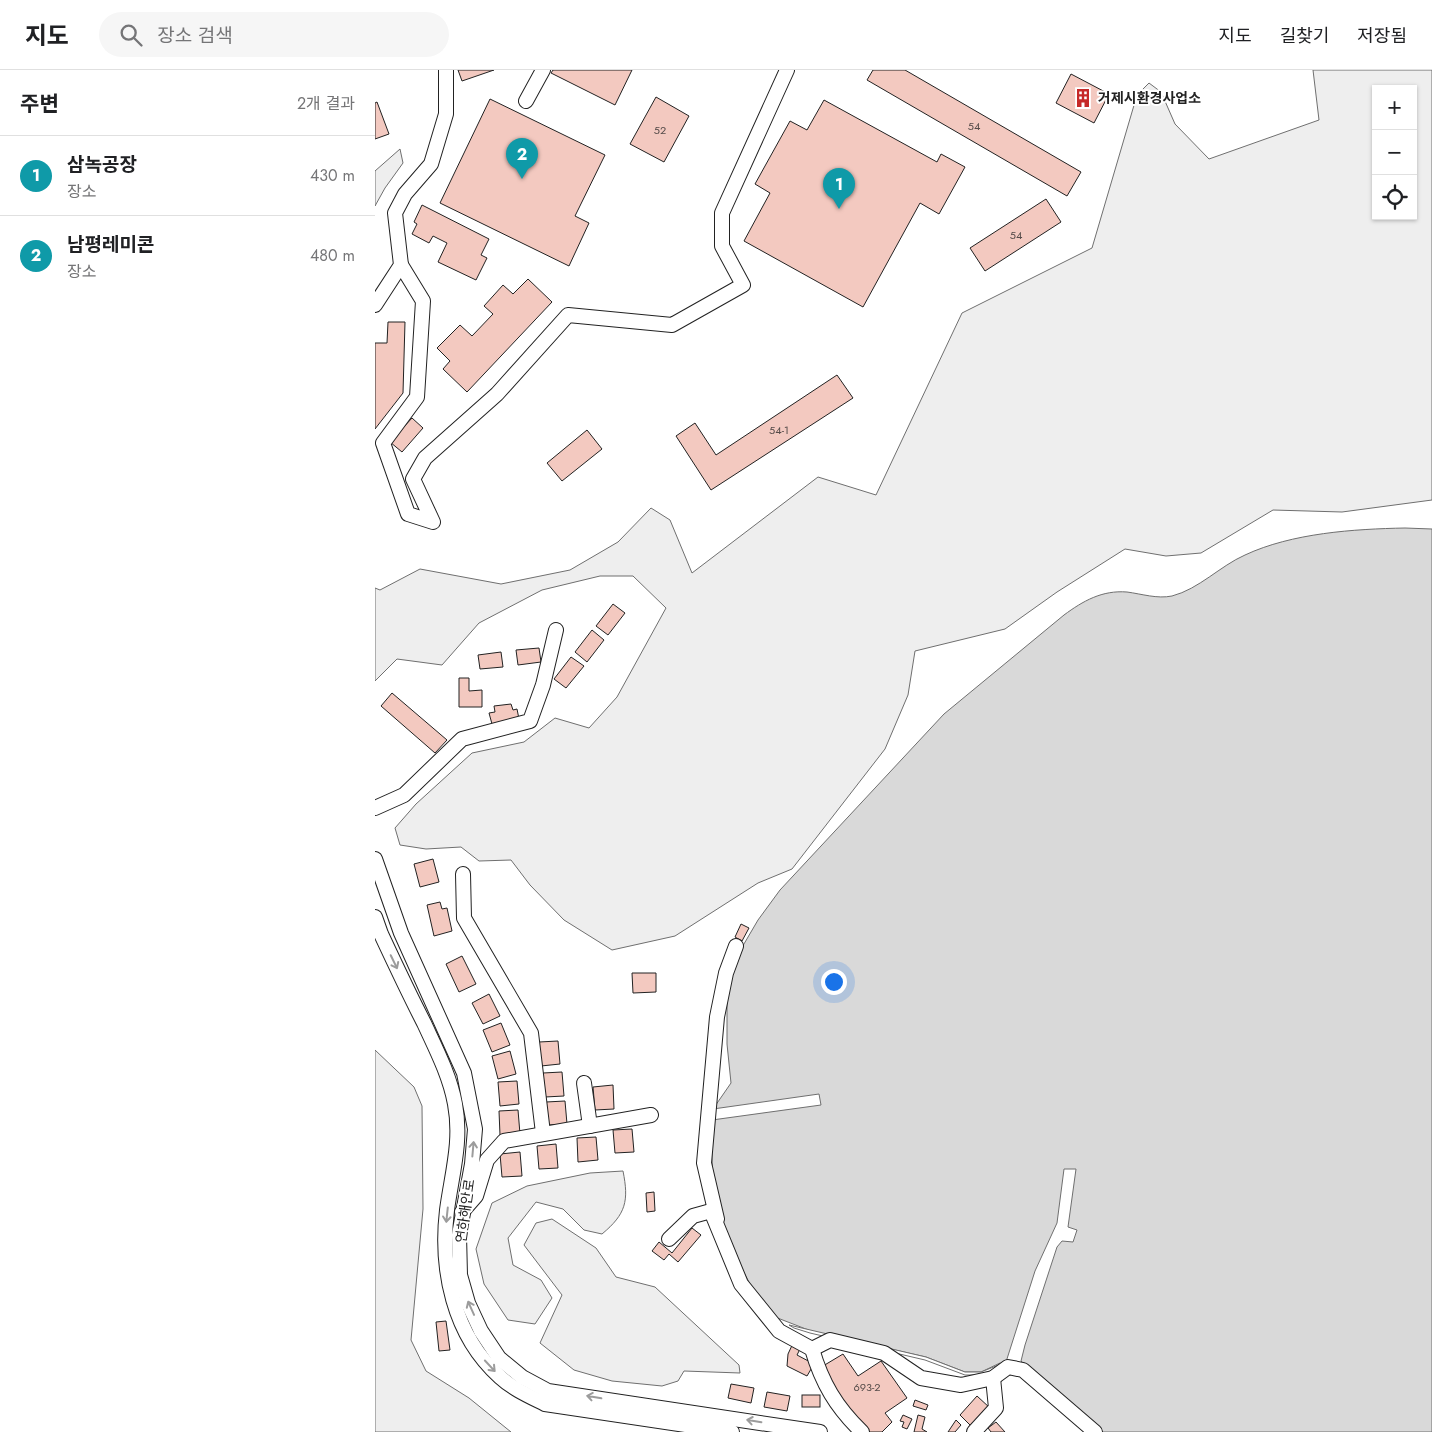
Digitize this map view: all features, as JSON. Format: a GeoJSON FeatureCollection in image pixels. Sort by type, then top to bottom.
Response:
{"type":"FeatureCollection","features":[{"type":"Feature","properties":{"kind":"street"},"geometry":{"type":"LineString","coordinates":[[446,70],[446,114],[431,164],[405,194],[395,212],[401,265],[423,301],[417,396],[383,443],[408,514],[433,522],[413,479],[425,458],[497,394],[569,314],[672,325],[743,285],[722,246],[722,213],[787,70]]}},
{"type":"Feature","properties":{"kind":"street"},"geometry":{"type":"LineString","coordinates":[[527,101],[543,70]]}},
{"type":"Feature","properties":{"kind":"street"},"geometry":{"type":"LineString","coordinates":[[375,305],[401,265]]}},
{"type":"Feature","properties":{"kind":"street"},"geometry":{"type":"LineString","coordinates":[[375,808],[404,795],[462,739],[531,721],[543,685],[555,630]]}},
{"type":"Feature","properties":{"kind":"street","name":"연하해안로"},"geometry":{"type":"LineString","coordinates":[[375,859],[401,933],[464,1073],[475,1129],[472,1164],[459,1235],[460,1275],[468,1303],[481,1331],[499,1358],[522,1377],[549,1391],[820,1432]]}},
{"type":"Feature","properties":{"kind":"street"},"geometry":{"type":"LineString","coordinates":[[463,874],[464,918],[531,1033],[543,1133]]}},
{"type":"Feature","properties":{"kind":"street","name":"연하해안로"},"geometry":{"type":"LineString","coordinates":[[375,917],[381,934],[436,1049],[455,1102],[459,1130],[447,1210],[445,1246],[447,1272],[455,1308],[467,1336],[500,1377],[518,1390],[545,1404],[732,1432]]}},
{"type":"Feature","properties":{"kind":"street"},"geometry":{"type":"LineString","coordinates":[[721,1236],[704,1163],[717,1017],[726,973],[736,946]]}},
{"type":"Feature","properties":{"kind":"street"},"geometry":{"type":"LineString","coordinates":[[584,1083],[590,1126]]}},
{"type":"Feature","properties":{"kind":"street"},"geometry":{"type":"LineString","coordinates":[[462,1212],[476,1196],[487,1160],[504,1140],[651,1115]]}},
{"type":"Feature","properties":{"kind":"street"},"geometry":{"type":"LineString","coordinates":[[669,1239],[693,1216],[711,1211],[741,1284],[779,1331],[812,1349],[820,1375],[843,1413],[862,1432]]}},
{"type":"Feature","properties":{"kind":"street"},"geometry":{"type":"LineString","coordinates":[[812,1349],[831,1340],[884,1353],[921,1378],[961,1385],[993,1378],[1008,1367],[1023,1370],[1095,1432]]}},
{"type":"Feature","properties":{"kind":"street"},"geometry":{"type":"LineString","coordinates":[[974,1432],[996,1408],[993,1378]]}},
{"type":"Feature","properties":{"kind":"shaded area"},"geometry":{"type":"Polygon","coordinates":[[[1313,70],[1432,70],[1432,500],[1342,512],[1273,510],[1201,553],[1166,556],[1125,549],[1057,592],[1005,629],[915,651],[908,695],[885,749],[792,869],[758,883],[675,936],[612,950],[564,920],[530,885],[511,860],[479,861],[461,847],[426,849],[400,845],[395,828],[416,804],[472,753],[524,742],[555,718],[589,728],[617,697],[666,608],[633,576],[600,576],[542,590],[479,623],[442,665],[397,659],[375,681],[375,588],[380,590],[420,569],[501,584],[570,570],[618,542],[651,508],[670,520],[692,573],[818,477],[876,495],[962,313],[1092,248],[1137,95],[1149,83],[1161,92],[1175,124],[1209,159],[1319,120],[1313,70]]]}},
{"type":"Feature","properties":{"kind":"shaded area"},"geometry":{"type":"Polygon","coordinates":[[[400,149],[403,163],[375,206],[375,171],[400,149]]]}},
{"type":"Feature","properties":{"kind":"shaded area"},"geometry":{"type":"Polygon","coordinates":[[[1405,528],[1432,529],[1432,1432],[1100,1432],[1087,1420],[1000,1363],[981,1372],[965,1372],[926,1357],[811,1331],[775,1317],[753,1290],[727,1239],[713,1183],[711,1135],[713,1109],[731,1083],[727,1044],[727,997],[733,970],[741,949],[758,920],[780,890],[944,714],[1078,605],[1109,593],[1127,592],[1166,597],[1182,593],[1245,555],[1303,537],[1344,531],[1405,528]]]}},
{"type":"Feature","properties":{"kind":"shaded area"},"geometry":{"type":"Polygon","coordinates":[[[375,1050],[414,1087],[422,1106],[423,1209],[411,1340],[426,1371],[469,1398],[511,1432],[375,1432],[375,1050]]]}},
{"type":"Feature","properties":{"kind":"shaded area"},"geometry":{"type":"Polygon","coordinates":[[[623,1171],[626,1191],[624,1206],[616,1220],[602,1234],[584,1230],[563,1209],[536,1202],[508,1238],[513,1265],[541,1280],[552,1298],[535,1324],[508,1320],[484,1284],[476,1249],[492,1203],[527,1186],[590,1173],[623,1171]]]}},
{"type":"Feature","properties":{"kind":"shaded area"},"geometry":{"type":"Polygon","coordinates":[[[552,1219],[596,1248],[616,1277],[655,1287],[739,1365],[740,1373],[684,1371],[678,1381],[662,1386],[612,1381],[574,1370],[540,1343],[562,1295],[524,1245],[536,1223],[552,1219]]]}},
{"type":"Feature","properties":{"kind":"pier"},"geometry":{"type":"Polygon","coordinates":[[[819,1094],[821,1105],[712,1120],[713,1109],[819,1094]]]}},
{"type":"Feature","properties":{"kind":"pier"},"geometry":{"type":"Polygon","coordinates":[[[1064,1169],[1076,1169],[1068,1227],[1077,1230],[1073,1242],[1062,1241],[1057,1247],[1025,1345],[1021,1361],[1038,1377],[1001,1366],[982,1375],[965,1375],[925,1360],[810,1333],[789,1325],[926,1357],[965,1372],[981,1372],[1006,1362],[1035,1271],[1057,1223],[1064,1169]]]}},
{"type":"Feature","properties":{"kind":"building"},"geometry":{"type":"Polygon","coordinates":[[[458,70],[494,70],[462,81],[458,70]]]}},
{"type":"Feature","properties":{"kind":"building"},"geometry":{"type":"Polygon","coordinates":[[[553,70],[632,70],[615,105],[551,73],[553,70]]]}},
{"type":"Feature","properties":{"kind":"building"},"geometry":{"type":"Polygon","coordinates":[[[873,70],[905,70],[1081,172],[1067,196],[867,80],[873,70]]]}},
{"type":"Feature","properties":{"kind":"building","name":"거제시환경사업소"},"geometry":{"type":"Polygon","coordinates":[[[1071,74],[1109,94],[1094,123],[1056,103],[1071,74]]]}},
{"type":"Feature","properties":{"kind":"building"},"geometry":{"type":"Polygon","coordinates":[[[656,97],[689,116],[664,162],[630,144],[656,97]]]}},
{"type":"Feature","properties":{"kind":"building"},"geometry":{"type":"Polygon","coordinates":[[[490,99],[605,155],[575,216],[589,223],[569,266],[440,203],[490,99]]]}},
{"type":"Feature","properties":{"kind":"building"},"geometry":{"type":"Polygon","coordinates":[[[824,100],[937,162],[941,154],[965,167],[939,214],[920,203],[863,307],[744,241],[770,193],[755,184],[790,121],[807,130],[824,100]]]}},
{"type":"Feature","properties":{"kind":"building"},"geometry":{"type":"Polygon","coordinates":[[[377,102],[389,134],[375,139],[375,103],[377,102]]]}},
{"type":"Feature","properties":{"kind":"building"},"geometry":{"type":"Polygon","coordinates":[[[1046,199],[1061,222],[985,271],[970,248],[1046,199]]]}},
{"type":"Feature","properties":{"kind":"building"},"geometry":{"type":"Polygon","coordinates":[[[422,205],[489,239],[481,255],[487,258],[476,280],[438,262],[447,243],[433,236],[429,243],[412,234],[417,224],[414,222],[422,205]]]}},
{"type":"Feature","properties":{"kind":"building"},"geometry":{"type":"Polygon","coordinates":[[[528,279],[552,302],[467,392],[443,369],[450,361],[437,348],[460,325],[472,336],[493,314],[484,306],[503,285],[513,294],[528,279]]]}},
{"type":"Feature","properties":{"kind":"building"},"geometry":{"type":"Polygon","coordinates":[[[388,322],[405,322],[403,393],[375,429],[375,343],[387,343],[388,322]]]}},
{"type":"Feature","properties":{"kind":"building"},"geometry":{"type":"Polygon","coordinates":[[[837,375],[853,398],[711,490],[676,436],[695,423],[716,455],[837,375]]]}},
{"type":"Feature","properties":{"kind":"building"},"geometry":{"type":"Polygon","coordinates":[[[412,418],[423,428],[402,452],[390,442],[412,418]]]}},
{"type":"Feature","properties":{"kind":"building"},"geometry":{"type":"Polygon","coordinates":[[[587,430],[602,449],[562,481],[547,463],[587,430]]]}},
{"type":"Feature","properties":{"kind":"building"},"geometry":{"type":"Polygon","coordinates":[[[613,604],[625,613],[608,635],[596,626],[613,604]]]}},
{"type":"Feature","properties":{"kind":"building"},"geometry":{"type":"Polygon","coordinates":[[[592,630],[604,640],[587,662],[575,652],[592,630]]]}},
{"type":"Feature","properties":{"kind":"building"},"geometry":{"type":"Polygon","coordinates":[[[539,648],[541,662],[518,665],[516,650],[539,648]]]}},
{"type":"Feature","properties":{"kind":"building"},"geometry":{"type":"Polygon","coordinates":[[[501,652],[503,667],[480,669],[478,655],[501,652]]]}},
{"type":"Feature","properties":{"kind":"building"},"geometry":{"type":"Polygon","coordinates":[[[571,657],[584,666],[566,688],[554,679],[571,657]]]}},
{"type":"Feature","properties":{"kind":"building"},"geometry":{"type":"Polygon","coordinates":[[[459,678],[469,678],[469,691],[482,690],[482,707],[459,707],[459,678]]]}},
{"type":"Feature","properties":{"kind":"building"},"geometry":{"type":"Polygon","coordinates":[[[392,693],[447,740],[435,753],[381,706],[392,693]]]}},
{"type":"Feature","properties":{"kind":"building"},"geometry":{"type":"Polygon","coordinates":[[[511,704],[513,710],[517,709],[519,719],[492,724],[489,713],[495,712],[494,706],[511,704]]]}},
{"type":"Feature","properties":{"kind":"building"},"geometry":{"type":"Polygon","coordinates":[[[433,859],[439,882],[420,887],[414,864],[433,859]]]}},
{"type":"Feature","properties":{"kind":"building"},"geometry":{"type":"Polygon","coordinates":[[[440,902],[442,909],[447,908],[452,931],[434,936],[427,905],[440,902]]]}},
{"type":"Feature","properties":{"kind":"building"},"geometry":{"type":"Polygon","coordinates":[[[741,924],[749,928],[742,941],[735,937],[741,924]]]}},
{"type":"Feature","properties":{"kind":"building"},"geometry":{"type":"Polygon","coordinates":[[[462,956],[476,984],[459,992],[446,964],[462,956]]]}},
{"type":"Feature","properties":{"kind":"building"},"geometry":{"type":"Polygon","coordinates":[[[632,973],[656,973],[656,992],[633,993],[632,973]]]}},
{"type":"Feature","properties":{"kind":"building"},"geometry":{"type":"Polygon","coordinates":[[[489,994],[500,1016],[483,1024],[472,1003],[489,994]]]}},
{"type":"Feature","properties":{"kind":"building"},"geometry":{"type":"Polygon","coordinates":[[[501,1023],[510,1045],[492,1052],[483,1030],[501,1023]]]}},
{"type":"Feature","properties":{"kind":"building"},"geometry":{"type":"Polygon","coordinates":[[[558,1041],[560,1064],[541,1066],[539,1042],[558,1041]]]}},
{"type":"Feature","properties":{"kind":"building"},"geometry":{"type":"Polygon","coordinates":[[[510,1051],[516,1074],[498,1079],[492,1056],[510,1051]]]}},
{"type":"Feature","properties":{"kind":"building"},"geometry":{"type":"Polygon","coordinates":[[[562,1072],[564,1096],[545,1097],[543,1073],[562,1072]]]}},
{"type":"Feature","properties":{"kind":"building"},"geometry":{"type":"Polygon","coordinates":[[[517,1081],[519,1104],[500,1106],[498,1082],[517,1081]]]}},
{"type":"Feature","properties":{"kind":"building"},"geometry":{"type":"Polygon","coordinates":[[[613,1085],[614,1109],[595,1110],[593,1087],[613,1085]]]}},
{"type":"Feature","properties":{"kind":"building"},"geometry":{"type":"Polygon","coordinates":[[[565,1101],[567,1124],[548,1125],[546,1102],[565,1101]]]}},
{"type":"Feature","properties":{"kind":"building"},"geometry":{"type":"Polygon","coordinates":[[[518,1110],[520,1134],[500,1135],[499,1111],[518,1110]]]}},
{"type":"Feature","properties":{"kind":"building"},"geometry":{"type":"Polygon","coordinates":[[[632,1129],[634,1152],[615,1153],[613,1130],[632,1129]]]}},
{"type":"Feature","properties":{"kind":"building"},"geometry":{"type":"Polygon","coordinates":[[[596,1137],[598,1160],[578,1162],[577,1138],[596,1137]]]}},
{"type":"Feature","properties":{"kind":"building"},"geometry":{"type":"Polygon","coordinates":[[[556,1144],[558,1168],[539,1169],[537,1146],[556,1144]]]}},
{"type":"Feature","properties":{"kind":"building"},"geometry":{"type":"Polygon","coordinates":[[[520,1152],[522,1176],[502,1177],[500,1154],[520,1152]]]}},
{"type":"Feature","properties":{"kind":"building"},"geometry":{"type":"Polygon","coordinates":[[[654,1192],[655,1211],[647,1212],[646,1193],[654,1192]]]}},
{"type":"Feature","properties":{"kind":"building"},"geometry":{"type":"Polygon","coordinates":[[[692,1228],[701,1235],[678,1262],[669,1254],[664,1260],[652,1251],[659,1242],[672,1253],[692,1228]]]}},
{"type":"Feature","properties":{"kind":"building"},"geometry":{"type":"Polygon","coordinates":[[[446,1321],[450,1350],[439,1351],[436,1322],[446,1321]]]}},
{"type":"Feature","properties":{"kind":"building"},"geometry":{"type":"Polygon","coordinates":[[[795,1339],[803,1343],[797,1355],[814,1364],[807,1376],[787,1366],[788,1354],[795,1339]]]}},
{"type":"Feature","properties":{"kind":"building"},"geometry":{"type":"Polygon","coordinates":[[[843,1354],[858,1376],[881,1361],[907,1398],[885,1413],[892,1422],[882,1432],[870,1432],[848,1412],[823,1366],[843,1354]]]}},
{"type":"Feature","properties":{"kind":"building"},"geometry":{"type":"Polygon","coordinates":[[[731,1384],[754,1388],[751,1403],[728,1398],[731,1384]]]}},
{"type":"Feature","properties":{"kind":"building"},"geometry":{"type":"Polygon","coordinates":[[[767,1392],[790,1396],[787,1411],[764,1407],[767,1392]]]}},
{"type":"Feature","properties":{"kind":"building"},"geometry":{"type":"Polygon","coordinates":[[[802,1395],[820,1395],[820,1407],[802,1407],[802,1395]]]}},
{"type":"Feature","properties":{"kind":"building"},"geometry":{"type":"Polygon","coordinates":[[[977,1396],[990,1408],[972,1427],[960,1415],[977,1396]]]}},
{"type":"Feature","properties":{"kind":"building"},"geometry":{"type":"Polygon","coordinates":[[[915,1400],[928,1405],[926,1410],[913,1406],[915,1400]]]}},
{"type":"Feature","properties":{"kind":"building"},"geometry":{"type":"Polygon","coordinates":[[[903,1415],[912,1419],[907,1429],[902,1427],[904,1422],[900,1421],[903,1415]]]}},
{"type":"Feature","properties":{"kind":"building"},"geometry":{"type":"Polygon","coordinates":[[[918,1415],[925,1417],[922,1429],[927,1432],[914,1432],[918,1415]]]}},
{"type":"Feature","properties":{"kind":"building"},"geometry":{"type":"Polygon","coordinates":[[[956,1420],[961,1425],[955,1432],[948,1432],[956,1420]]]}},
{"type":"Feature","properties":{"kind":"building"},"geometry":{"type":"Polygon","coordinates":[[[996,1422],[1005,1432],[991,1432],[988,1428],[996,1422]]]}},
{"type":"Feature","properties":{"kind":"place","name":"거제시환경사업소"},"geometry":{"type":"Point","coordinates":[1083,98]}},
{"type":"Feature","properties":{"kind":"place","name":"남평레미콘"},"geometry":{"type":"Point","coordinates":[522,179]}},
{"type":"Feature","properties":{"kind":"place","name":"삼녹공장"},"geometry":{"type":"Point","coordinates":[839,209]}}]}
